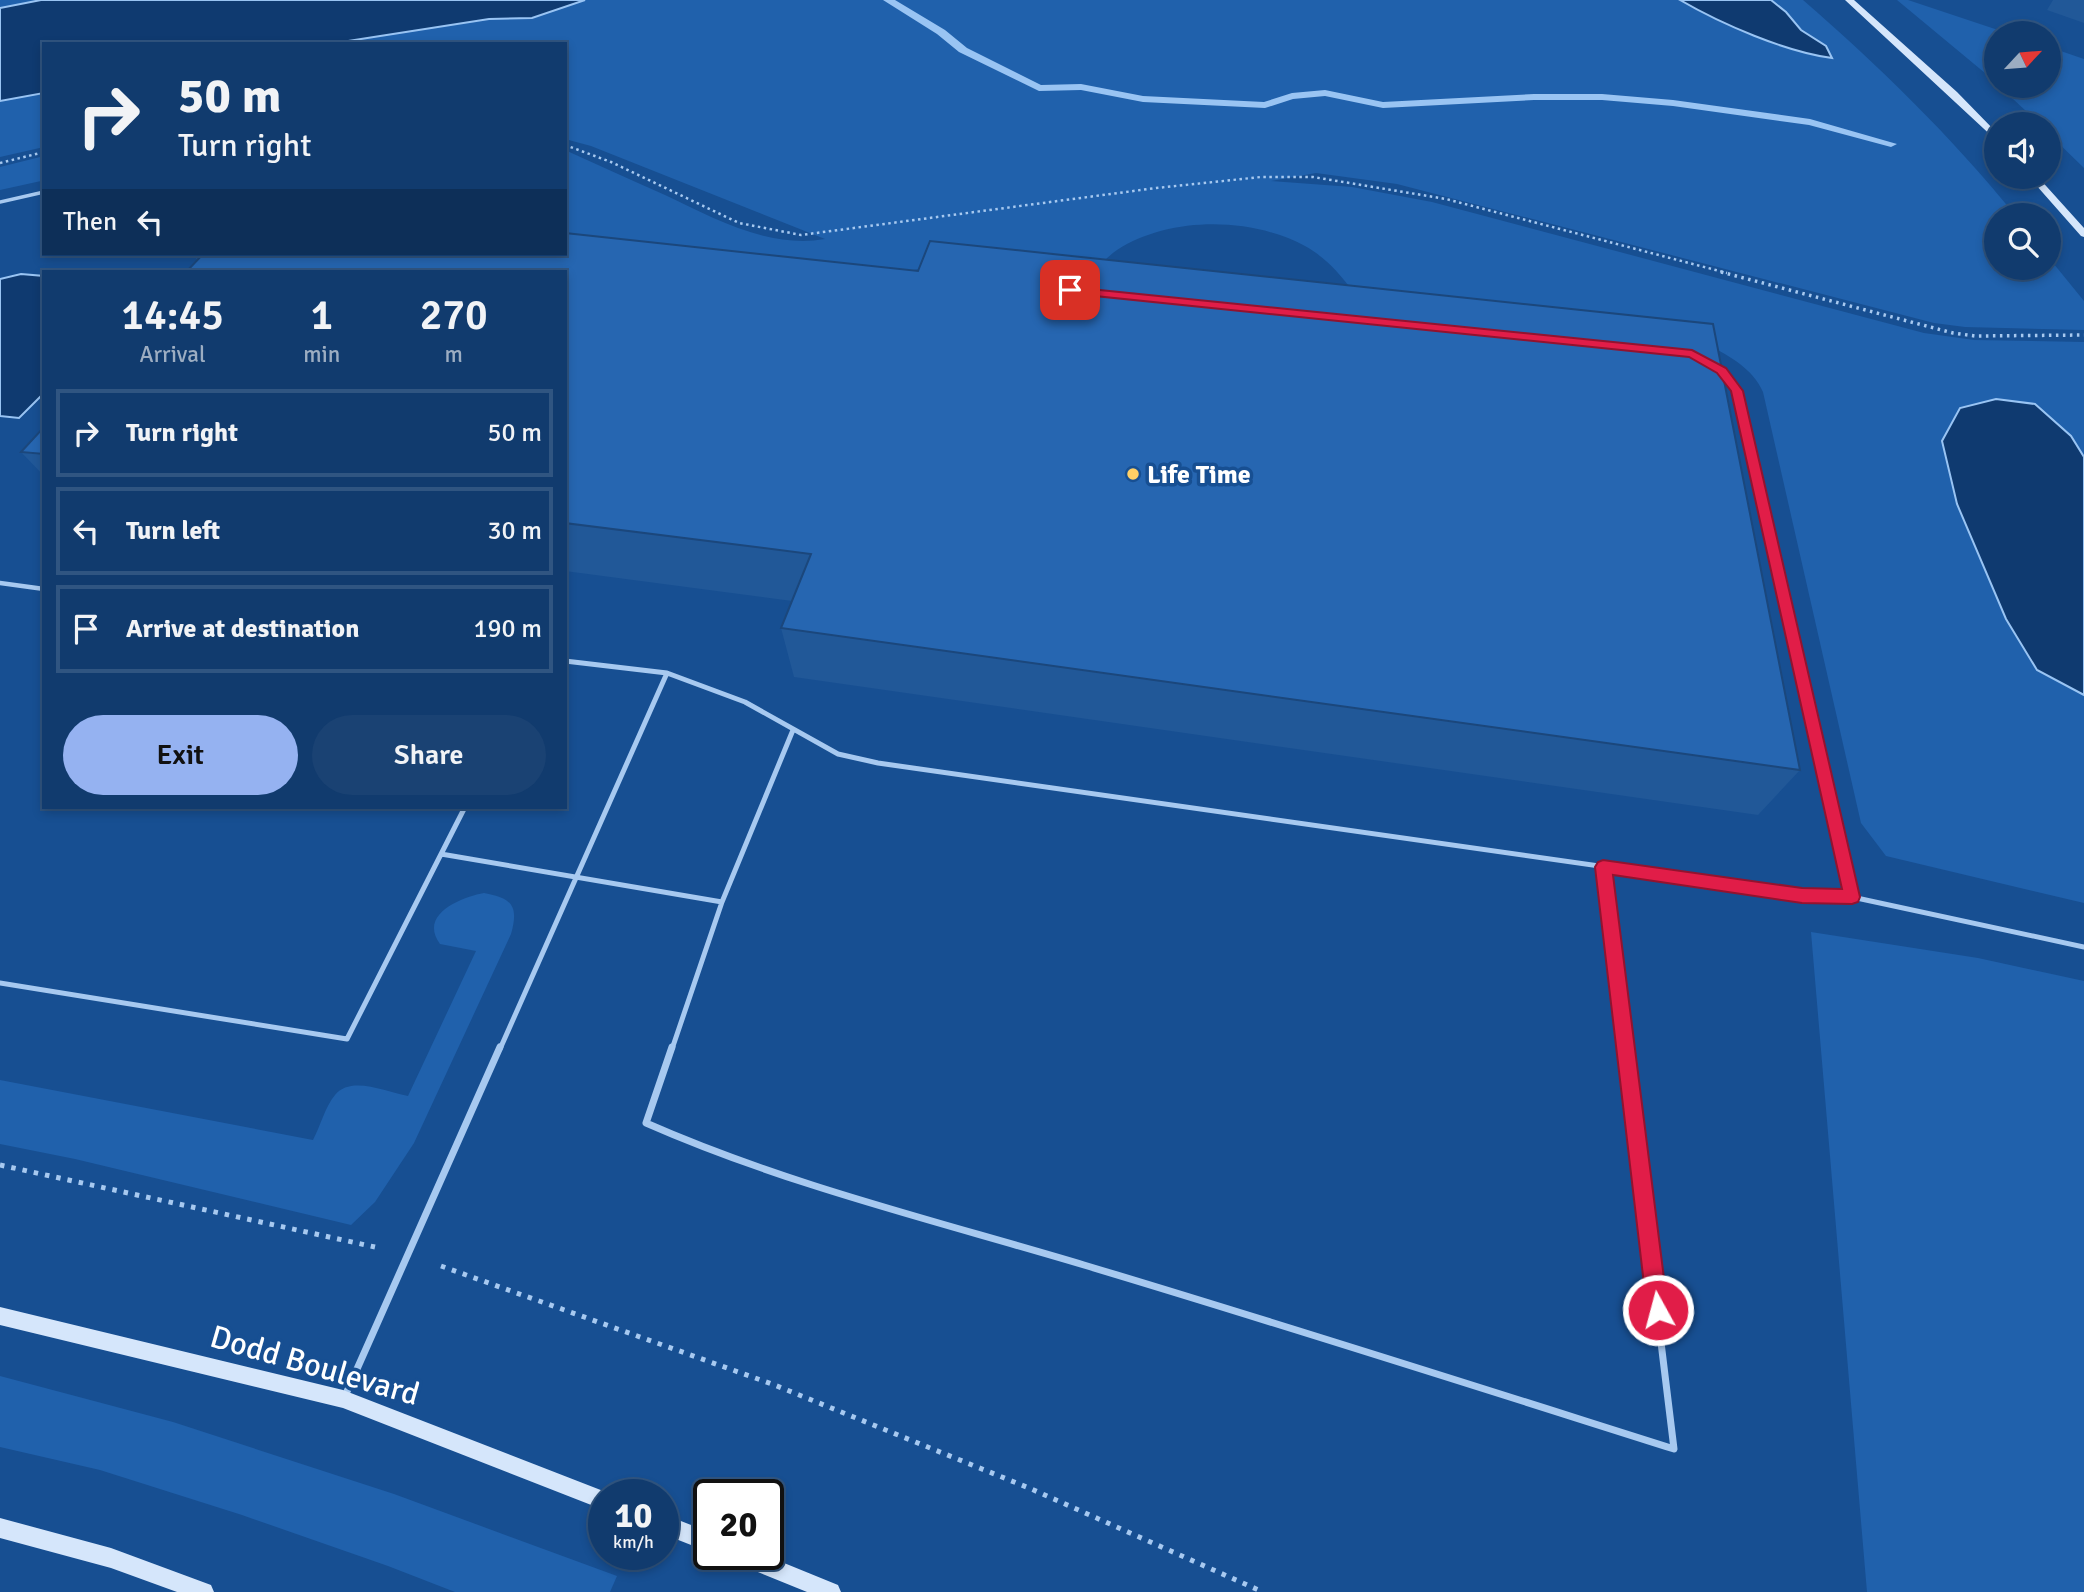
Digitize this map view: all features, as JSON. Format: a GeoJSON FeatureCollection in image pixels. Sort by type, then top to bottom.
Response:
{"type":"FeatureCollection","features":[{"type":"Feature","properties":{"kind":"main road"},"geometry":{"type":"LineString","coordinates":[[1849,0],[1945,86],[1984,125]]}},
{"type":"Feature","properties":{"kind":"main road"},"geometry":{"type":"LineString","coordinates":[[2045,189],[2084,234]]}},
{"type":"Feature","properties":{"kind":"main road","name":"Dodd Boulevard"},"geometry":{"type":"LineString","coordinates":[[0,1317],[343,1399],[588,1494]]}},
{"type":"Feature","properties":{"kind":"main road"},"geometry":{"type":"LineString","coordinates":[[0,1528],[111,1558],[193,1590]]}},
{"type":"Feature","properties":{"kind":"main road"},"geometry":{"type":"LineString","coordinates":[[777,1570],[831,1592]]}},
{"type":"Feature","properties":{"kind":"lane"},"geometry":{"type":"LineString","coordinates":[[0,202],[42,192]]}},
{"type":"Feature","properties":{"kind":"lane"},"geometry":{"type":"LineString","coordinates":[[1712,365],[1721,370],[1737,391],[1852,897]]}},
{"type":"Feature","properties":{"kind":"lane"},"geometry":{"type":"LineString","coordinates":[[0,583],[42,589]]}},
{"type":"Feature","properties":{"kind":"lane"},"geometry":{"type":"LineString","coordinates":[[567,661],[667,673],[745,702],[838,754],[878,763],[1802,895],[1852,897],[2084,947]]}},
{"type":"Feature","properties":{"kind":"lane"},"geometry":{"type":"LineString","coordinates":[[343,1399],[667,673]]}},
{"type":"Feature","properties":{"kind":"lane"},"geometry":{"type":"LineString","coordinates":[[793,730],[722,902],[646,1123],[705,1151],[829,1191],[1233,1308],[1674,1449],[1603,867]]}},
{"type":"Feature","properties":{"kind":"lane"},"geometry":{"type":"LineString","coordinates":[[0,983],[347,1040],[464,809]]}},
{"type":"Feature","properties":{"kind":"lane"},"geometry":{"type":"LineString","coordinates":[[441,854],[722,902]]}},
{"type":"Feature","properties":{"kind":"path"},"geometry":{"type":"LineString","coordinates":[[567,146],[611,162],[739,223],[801,235],[1156,188],[1261,177],[1313,177],[1446,199],[1953,333],[1975,336],[2084,335]]}},
{"type":"Feature","properties":{"kind":"path"},"geometry":{"type":"LineString","coordinates":[[0,163],[42,152]]}},
{"type":"Feature","properties":{"kind":"path"},"geometry":{"type":"LineString","coordinates":[[0,1165],[407,1254],[772,1384],[1029,1488],[1263,1592]]}},
{"type":"Feature","properties":{"kind":"shaded area"},"geometry":{"type":"Polygon","coordinates":[[[0,0],[1803,0],[1913,103],[1984,178],[1984,189],[1993,189],[2005,203],[1984,203],[1984,280],[2061,280],[2061,273],[2084,301],[2084,330],[1965,327],[1934,323],[1397,184],[1316,173],[1271,181],[1352,187],[1432,202],[1924,333],[1974,340],[2084,342],[2084,457],[2071,436],[2037,670],[2084,695],[2084,903],[1886,856],[1861,823],[1763,392],[1747,370],[1708,345],[1352,290],[1331,266],[1305,246],[1284,236],[1236,226],[1211,224],[1161,231],[1117,250],[1097,267],[920,269],[860,278],[567,236],[567,151],[722,222],[762,236],[804,241],[825,239],[591,146],[567,140],[567,42],[42,42],[42,147],[0,157],[0,0]]]}},
{"type":"Feature","properties":{"kind":"shaded area"},"geometry":{"type":"Polygon","coordinates":[[[41,0],[585,0],[532,18],[489,19],[342,42],[42,42],[42,93],[0,101],[0,8],[41,0]]]}},
{"type":"Feature","properties":{"kind":"shaded area"},"geometry":{"type":"Polygon","coordinates":[[[1680,0],[1771,0],[1786,12],[1801,30],[1826,46],[1832,58],[1795,50],[1754,36],[1680,0]]]}},
{"type":"Feature","properties":{"kind":"shaded area"},"geometry":{"type":"Polygon","coordinates":[[[1897,0],[1908,0],[1984,25],[1984,72],[1897,0]]]}},
{"type":"Feature","properties":{"kind":"shaded area"},"geometry":{"type":"Polygon","coordinates":[[[2062,51],[2084,59],[2084,168],[2061,146],[2061,112],[2027,112],[2012,98],[2062,98],[2062,51]]]}},
{"type":"Feature","properties":{"kind":"shaded area"},"geometry":{"type":"Polygon","coordinates":[[[42,156],[42,180],[0,190],[0,167],[42,156]]]}},
{"type":"Feature","properties":{"kind":"shaded area"},"geometry":{"type":"Polygon","coordinates":[[[21,274],[42,276],[42,395],[19,418],[0,416],[0,279],[21,274]]]}},
{"type":"Feature","properties":{"kind":"shaded area"},"geometry":{"type":"Polygon","coordinates":[[[1996,399],[2035,404],[2071,436],[2084,457],[2084,695],[2037,670],[2006,619],[1957,504],[1942,441],[1960,408],[1996,399]]]}},
{"type":"Feature","properties":{"kind":"shaded area"},"geometry":{"type":"Polygon","coordinates":[[[484,893],[501,898],[511,905],[514,916],[511,934],[414,1143],[375,1202],[351,1225],[75,1159],[0,1144],[0,1080],[313,1140],[328,1105],[342,1089],[359,1085],[408,1096],[476,951],[440,944],[435,933],[435,924],[438,916],[455,903],[484,893]]]}},
{"type":"Feature","properties":{"kind":"shaded area"},"geometry":{"type":"Polygon","coordinates":[[[1811,932],[1978,958],[2084,981],[2084,1592],[1867,1592],[1811,932]]]}},
{"type":"Feature","properties":{"kind":"shaded area"},"geometry":{"type":"Polygon","coordinates":[[[0,1376],[173,1422],[394,1494],[588,1565],[588,1570],[601,1570],[617,1576],[610,1592],[455,1592],[242,1515],[100,1470],[0,1447],[0,1376]]]}},
{"type":"Feature","properties":{"kind":"building","name":"Life Time"},"geometry":{"type":"Polygon","coordinates":[[[567,233],[918,271],[930,241],[1713,324],[1800,770],[781,628],[811,554],[567,523],[567,270],[188,270],[201,256],[567,256],[567,233]]]}},
{"type":"Feature","properties":{"kind":"building"},"geometry":{"type":"Polygon","coordinates":[[[42,429],[42,454],[21,452],[42,429]]]}},
{"type":"Feature","properties":{"kind":"waterway"},"geometry":{"type":"LineString","coordinates":[[888,0],[941,32],[963,50],[1039,88],[1081,87],[1143,99],[1265,105],[1292,96],[1325,93],[1383,105],[1534,97],[1602,97],[1673,103],[1810,122],[1891,144]]}},
{"type":"Feature","properties":{"kind":"place","name":"Life Time"},"geometry":{"type":"Point","coordinates":[1133,474]}},
{"type":"Feature","properties":{"kind":"route"},"geometry":{"type":"LineString","coordinates":[[1070,290],[1692,354],[1721,370],[1737,391],[1852,897],[1802,895],[1603,867],[1658,1310]]}}]}
